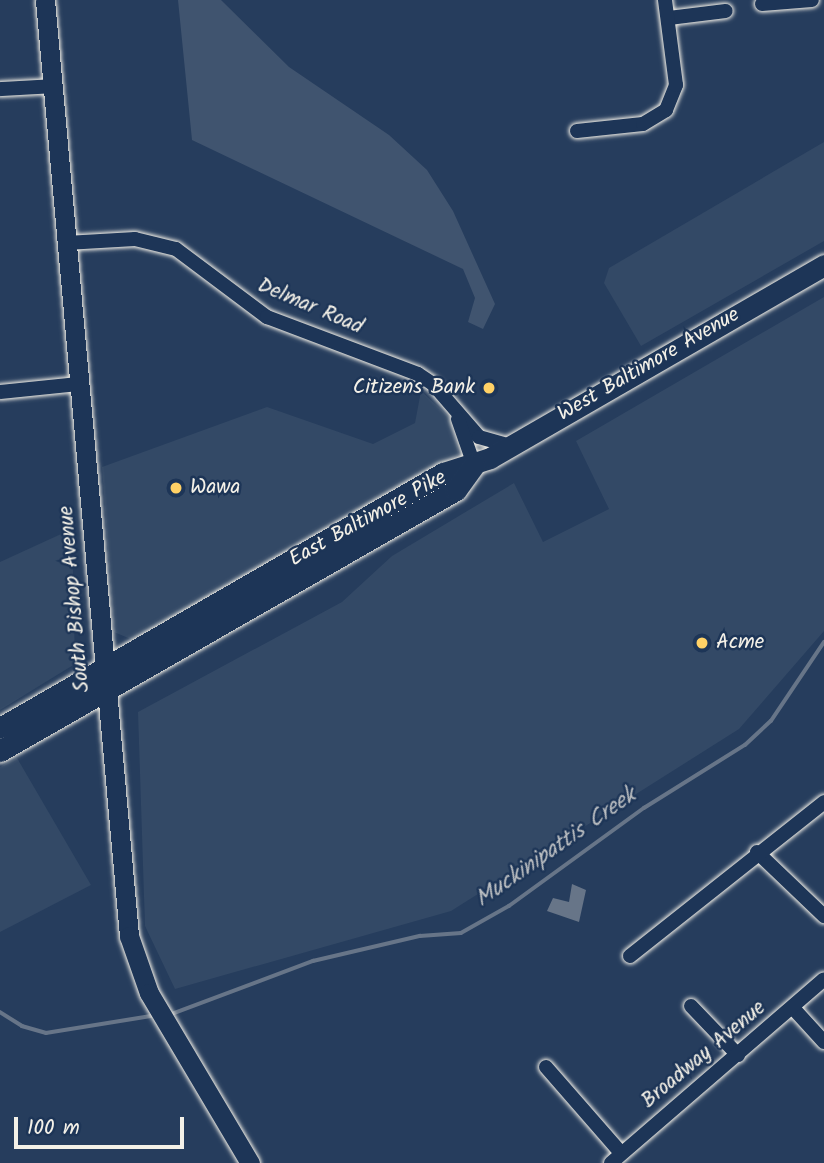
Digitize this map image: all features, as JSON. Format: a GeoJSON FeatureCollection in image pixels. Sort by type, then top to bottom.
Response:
{"type":"FeatureCollection","features":[{"type":"Feature","properties":{"kind":"main road","name":"South Bishop Avenue"},"geometry":{"type":"LineString","coordinates":[[45,0],[127,925],[139,971],[250,1163]]}},
{"type":"Feature","properties":{"kind":"main road","name":"West Baltimore Avenue"},"geometry":{"type":"LineString","coordinates":[[474,465],[824,265]]}},
{"type":"Feature","properties":{"kind":"main road","name":"East Baltimore Pike"},"geometry":{"type":"LineString","coordinates":[[0,728],[321,556],[456,490],[474,465]]}},
{"type":"Feature","properties":{"kind":"main road","name":"East Baltimore Pike"},"geometry":{"type":"LineString","coordinates":[[0,751],[106,693],[321,556]]}},
{"type":"Feature","properties":{"kind":"street"},"geometry":{"type":"LineString","coordinates":[[577,131],[643,124],[666,110],[676,85],[665,0]]}},
{"type":"Feature","properties":{"kind":"street"},"geometry":{"type":"LineString","coordinates":[[762,4],[812,0]]}},
{"type":"Feature","properties":{"kind":"street"},"geometry":{"type":"LineString","coordinates":[[669,18],[726,11]]}},
{"type":"Feature","properties":{"kind":"street"},"geometry":{"type":"LineString","coordinates":[[0,89],[53,86]]}},
{"type":"Feature","properties":{"kind":"street","name":"Delmar Road"},"geometry":{"type":"LineString","coordinates":[[66,243],[135,239],[168,246],[267,317],[418,373],[479,437],[511,446]]}},
{"type":"Feature","properties":{"kind":"street"},"geometry":{"type":"LineString","coordinates":[[0,392],[79,384]]}},
{"type":"Feature","properties":{"kind":"street","name":"Delmar Road"},"geometry":{"type":"LineString","coordinates":[[454,408],[474,465]]}},
{"type":"Feature","properties":{"kind":"street"},"geometry":{"type":"LineString","coordinates":[[630,956],[757,852],[824,802]]}},
{"type":"Feature","properties":{"kind":"street"},"geometry":{"type":"LineString","coordinates":[[757,852],[824,916]]}},
{"type":"Feature","properties":{"kind":"street","name":"Broadway Avenue"},"geometry":{"type":"LineString","coordinates":[[616,1158],[824,979]]}},
{"type":"Feature","properties":{"kind":"street"},"geometry":{"type":"LineString","coordinates":[[691,1006],[738,1055]]}},
{"type":"Feature","properties":{"kind":"street"},"geometry":{"type":"LineString","coordinates":[[793,1008],[824,1042]]}},
{"type":"Feature","properties":{"kind":"street"},"geometry":{"type":"LineString","coordinates":[[546,1067],[616,1158]]}},
{"type":"Feature","properties":{"kind":"shaded area"},"geometry":{"type":"Polygon","coordinates":[[[178,0],[221,0],[289,67],[389,135],[427,170],[453,211],[495,304],[483,329],[468,322],[475,298],[463,269],[192,140],[178,0]]]}},
{"type":"Feature","properties":{"kind":"shaded area"},"geometry":{"type":"Polygon","coordinates":[[[824,142],[824,241],[641,346],[604,283],[609,268],[824,142]]]}},
{"type":"Feature","properties":{"kind":"shaded area"},"geometry":{"type":"Polygon","coordinates":[[[824,297],[824,631],[739,729],[451,911],[175,989],[145,926],[138,712],[342,602],[392,556],[514,483],[543,542],[609,509],[576,441],[824,297]]]}},
{"type":"Feature","properties":{"kind":"shaded area"},"geometry":{"type":"Polygon","coordinates":[[[421,391],[450,418],[459,454],[133,640],[114,632],[102,467],[267,407],[373,444],[415,423],[421,391]]]}},
{"type":"Feature","properties":{"kind":"shaded area"},"geometry":{"type":"Polygon","coordinates":[[[72,529],[75,664],[0,710],[0,562],[72,529]]]}},
{"type":"Feature","properties":{"kind":"shaded area"},"geometry":{"type":"Polygon","coordinates":[[[17,758],[91,885],[0,932],[0,767],[17,758]]]}},
{"type":"Feature","properties":{"kind":"shaded area"},"geometry":{"type":"Polygon","coordinates":[[[572,884],[586,890],[579,922],[547,911],[553,898],[569,902],[572,884]]]}},
{"type":"Feature","properties":{"kind":"waterway","name":"Muckinipattis Creek"},"geometry":{"type":"LineString","coordinates":[[172,1014],[313,961],[420,936],[461,933],[509,906],[644,808],[745,745],[771,721],[824,642]]}},
{"type":"Feature","properties":{"kind":"waterway","name":"Muckinipattis Creek"},"geometry":{"type":"LineString","coordinates":[[0,1012],[22,1026],[46,1033],[151,1016]]}},
{"type":"Feature","properties":{"kind":"place","name":"Citizens Bank"},"geometry":{"type":"Point","coordinates":[489,388]}},
{"type":"Feature","properties":{"kind":"place","name":"Wawa"},"geometry":{"type":"Point","coordinates":[176,488]}},
{"type":"Feature","properties":{"kind":"place","name":"Acme"},"geometry":{"type":"Point","coordinates":[702,643]}}]}
